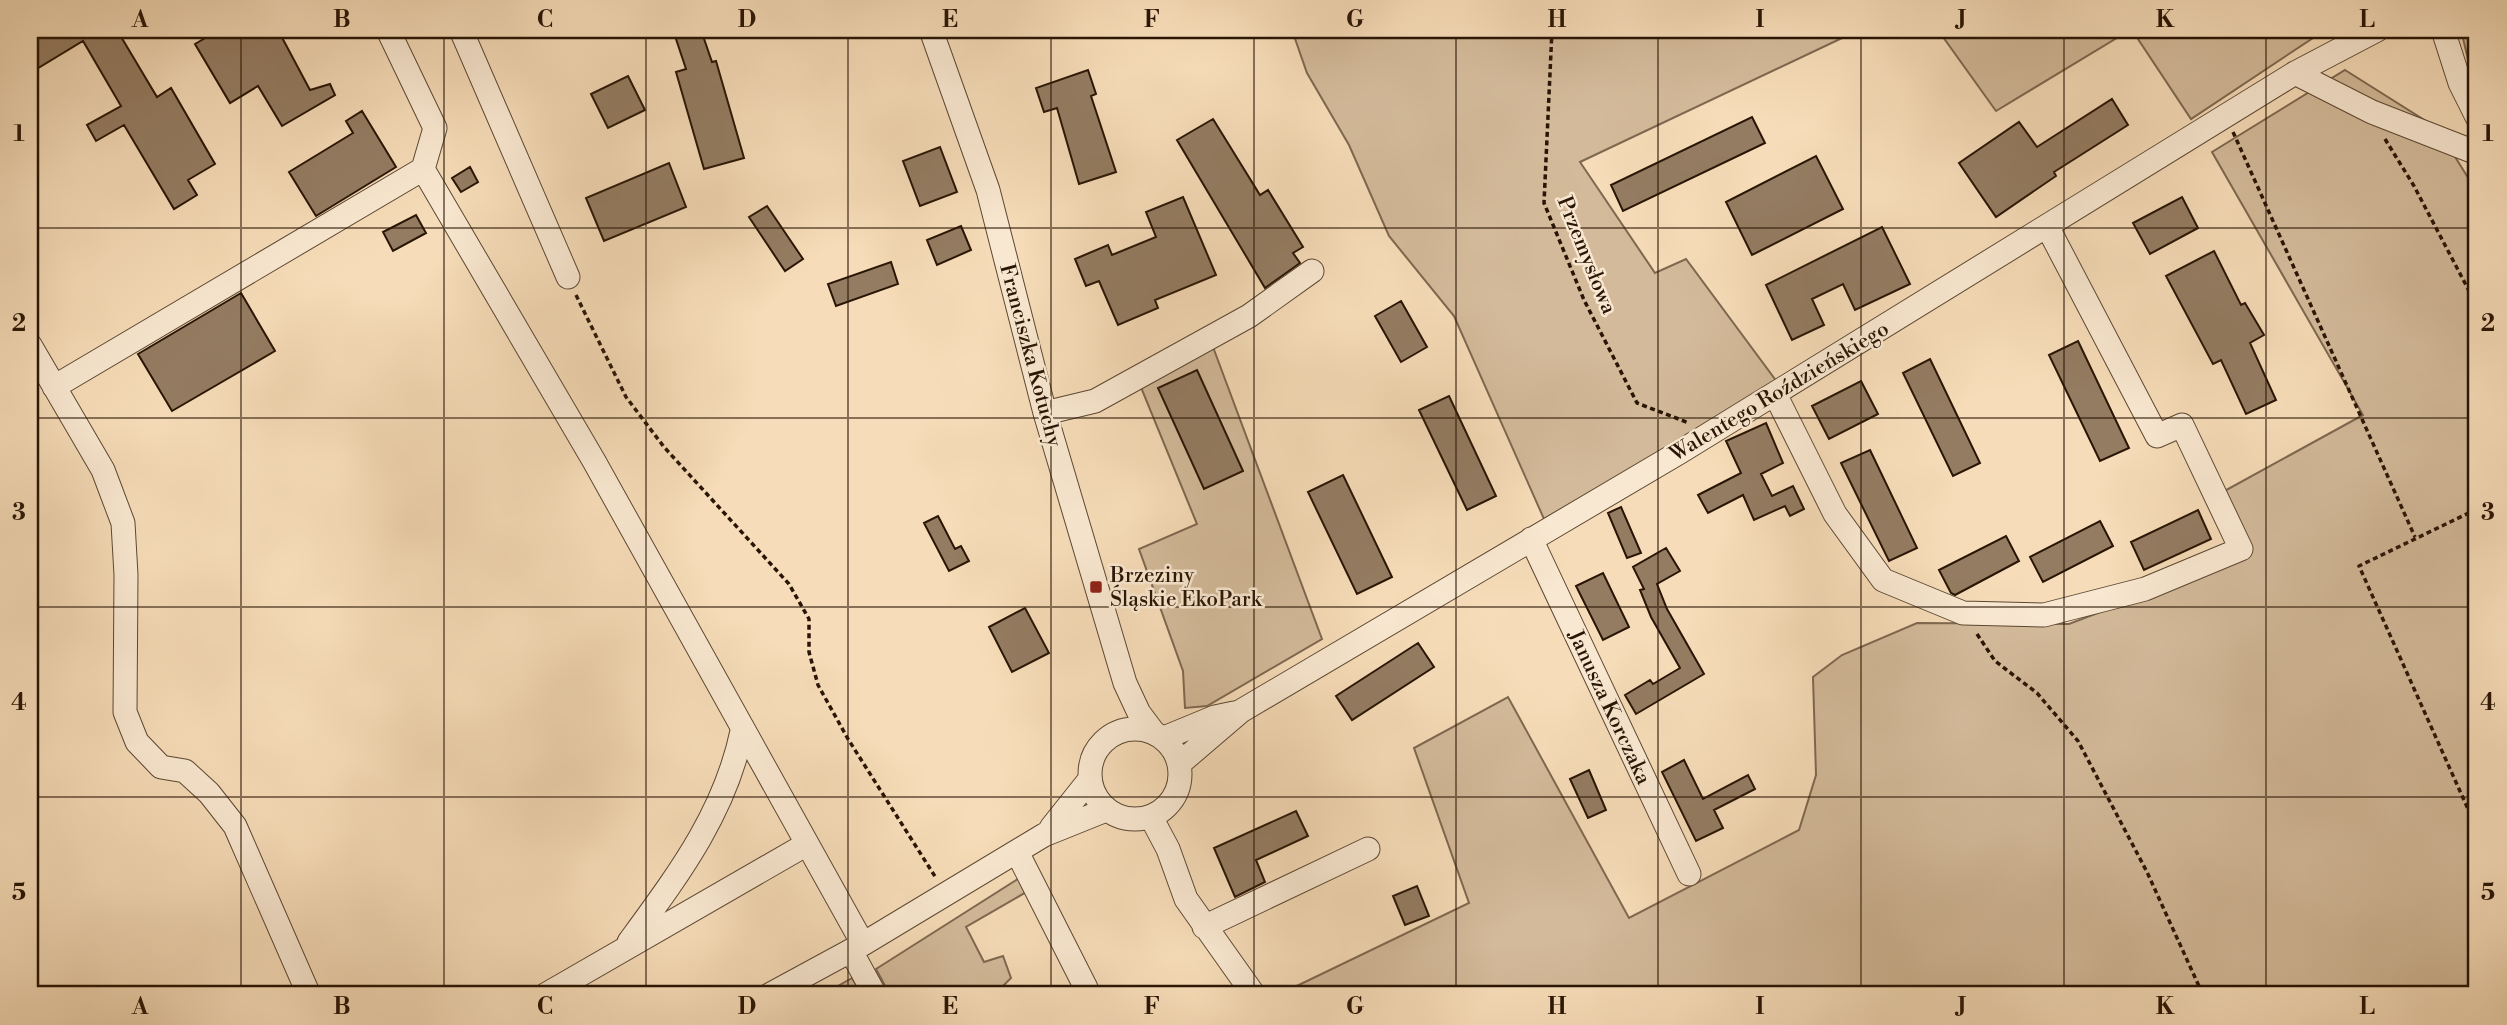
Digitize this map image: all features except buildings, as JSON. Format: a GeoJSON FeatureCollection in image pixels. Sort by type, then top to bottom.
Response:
{"type":"FeatureCollection","features":[{"type":"Feature","properties":{"kind":"street"},"geometry":{"type":"LineString","coordinates":[[54,387],[423,169],[435,128],[388,30]]}},
{"type":"Feature","properties":{"kind":"street"},"geometry":{"type":"LineString","coordinates":[[461,30],[568,277]]}},
{"type":"Feature","properties":{"kind":"street","name":"Franciszka Kotuchy"},"geometry":{"type":"LineString","coordinates":[[931,30],[988,190],[1045,413],[1125,683],[1139,713],[1159,735]]}},
{"type":"Feature","properties":{"kind":"street","name":"Walentego Roździeńskiego"},"geometry":{"type":"LineString","coordinates":[[1180,764],[1241,712],[1713,432],[2304,68],[2377,30]]}},
{"type":"Feature","properties":{"kind":"street"},"geometry":{"type":"LineString","coordinates":[[2443,30],[2460,83],[2477,117]]}},
{"type":"Feature","properties":{"kind":"street"},"geometry":{"type":"LineString","coordinates":[[2304,68],[2372,111],[2477,153]]}},
{"type":"Feature","properties":{"kind":"street"},"geometry":{"type":"LineString","coordinates":[[423,169],[594,461],[807,844],[857,947],[875,995]]}},
{"type":"Feature","properties":{"kind":"street"},"geometry":{"type":"LineString","coordinates":[[1775,394],[1835,514],[1883,580],[1963,613],[2044,615],[2144,589],[2241,549],[2182,425],[2157,436],[2047,226]]}},
{"type":"Feature","properties":{"kind":"street"},"geometry":{"type":"LineString","coordinates":[[1045,413],[1095,401],[1249,316],[1312,271]]}},
{"type":"Feature","properties":{"kind":"street"},"geometry":{"type":"LineString","coordinates":[[30,345],[103,470],[123,523],[126,575],[125,712],[136,742],[162,767],[185,771],[209,793],[235,826],[309,995]]}},
{"type":"Feature","properties":{"kind":"street","name":"Janusza Korczaka"},"geometry":{"type":"LineString","coordinates":[[1531,539],[1689,874]]}},
{"type":"Feature","properties":{"kind":"street","name":"Franciszka Kotuchy"},"geometry":{"type":"LineString","coordinates":[[1114,733],[1125,683]]}},
{"type":"Feature","properties":{"kind":"street","name":"Walentego Roździeńskiego"},"geometry":{"type":"LineString","coordinates":[[1159,735],[1215,717],[1241,712]]}},
{"type":"Feature","properties":{"kind":"street"},"geometry":{"type":"LineString","coordinates":[[1141,729],[1159,735],[1180,764],[1181,777],[1172,801],[1151,817],[1128,819],[1106,810],[1093,793],[1090,779],[1095,752],[1114,733],[1141,729]]}},
{"type":"Feature","properties":{"kind":"street"},"geometry":{"type":"LineString","coordinates":[[623,950],[691,858],[734,769],[742,731]]}},
{"type":"Feature","properties":{"kind":"street"},"geometry":{"type":"LineString","coordinates":[[1044,835],[1090,779]]}},
{"type":"Feature","properties":{"kind":"street"},"geometry":{"type":"LineString","coordinates":[[769,995],[943,897],[1044,835],[1106,810]]}},
{"type":"Feature","properties":{"kind":"street"},"geometry":{"type":"LineString","coordinates":[[1151,817],[1168,849],[1186,899],[1254,995]]}},
{"type":"Feature","properties":{"kind":"street"},"geometry":{"type":"LineString","coordinates":[[545,995],[807,844]]}},
{"type":"Feature","properties":{"kind":"street"},"geometry":{"type":"LineString","coordinates":[[1204,927],[1368,849]]}},
{"type":"Feature","properties":{"kind":"street"},"geometry":{"type":"LineString","coordinates":[[1017,852],[1086,988]]}},
{"type":"Feature","properties":{"kind":"path","name":"Przemysłowa"},"geometry":{"type":"LineString","coordinates":[[1552,30],[1545,203],[1584,300],[1637,402],[1713,432]]}},
{"type":"Feature","properties":{"kind":"path"},"geometry":{"type":"LineString","coordinates":[[2372,111],[2378,127],[2414,186],[2477,306]]}},
{"type":"Feature","properties":{"kind":"path"},"geometry":{"type":"LineString","coordinates":[[2226,118],[2416,537]]}},
{"type":"Feature","properties":{"kind":"path"},"geometry":{"type":"LineString","coordinates":[[568,277],[591,331],[626,397],[664,447],[789,584],[809,619],[809,652],[818,685],[848,739],[933,873],[943,897]]}},
{"type":"Feature","properties":{"kind":"path"},"geometry":{"type":"LineString","coordinates":[[2477,509],[2359,566],[2477,829]]}},
{"type":"Feature","properties":{"kind":"path"},"geometry":{"type":"LineString","coordinates":[[1963,613],[1995,661],[2037,693],[2078,741],[2147,872],[2203,995]]}},
{"type":"Feature","properties":{"kind":"shaded area"},"geometry":{"type":"Polygon","coordinates":[[[1292,30],[1859,30],[1580,162],[1655,273],[1686,259],[1780,386],[1544,519],[1454,316],[1389,236],[1349,145],[1307,73],[1292,30]]]}},
{"type":"Feature","properties":{"kind":"shaded area"},"geometry":{"type":"Polygon","coordinates":[[[1938,30],[2130,30],[1996,111],[1938,30]]]}},
{"type":"Feature","properties":{"kind":"shaded area"},"geometry":{"type":"Polygon","coordinates":[[[2132,30],[2306,30],[2316,36],[2191,119],[2132,30]]]}},
{"type":"Feature","properties":{"kind":"shaded area"},"geometry":{"type":"Polygon","coordinates":[[[2461,30],[2477,30],[2477,97],[2461,30]]]}},
{"type":"Feature","properties":{"kind":"shaded area"},"geometry":{"type":"Polygon","coordinates":[[[2345,70],[2437,128],[2477,192],[2477,995],[1278,995],[1469,903],[1414,748],[1508,697],[1629,918],[1799,830],[1816,775],[1813,677],[1842,655],[1917,623],[2069,624],[2250,555],[2219,494],[2363,415],[2212,152],[2345,70]]]}},
{"type":"Feature","properties":{"kind":"shaded area"},"geometry":{"type":"Polygon","coordinates":[[[1213,347],[1322,639],[1207,706],[1185,708],[1183,671],[1139,549],[1197,524],[1140,385],[1213,347]]]}},
{"type":"Feature","properties":{"kind":"shaded area"},"geometry":{"type":"Polygon","coordinates":[[[1021,877],[1035,887],[966,927],[984,962],[1003,956],[1011,978],[994,995],[890,995],[876,969],[1021,877]]]}},
{"type":"Feature","properties":{"kind":"shaded area"},"geometry":{"type":"Polygon","coordinates":[[[852,978],[862,995],[822,995],[852,978]]]}},
{"type":"Feature","properties":{"kind":"place","name":"Brzeziny Śląskie EkoPark"},"geometry":{"type":"Point","coordinates":[1096,587]}}]}
